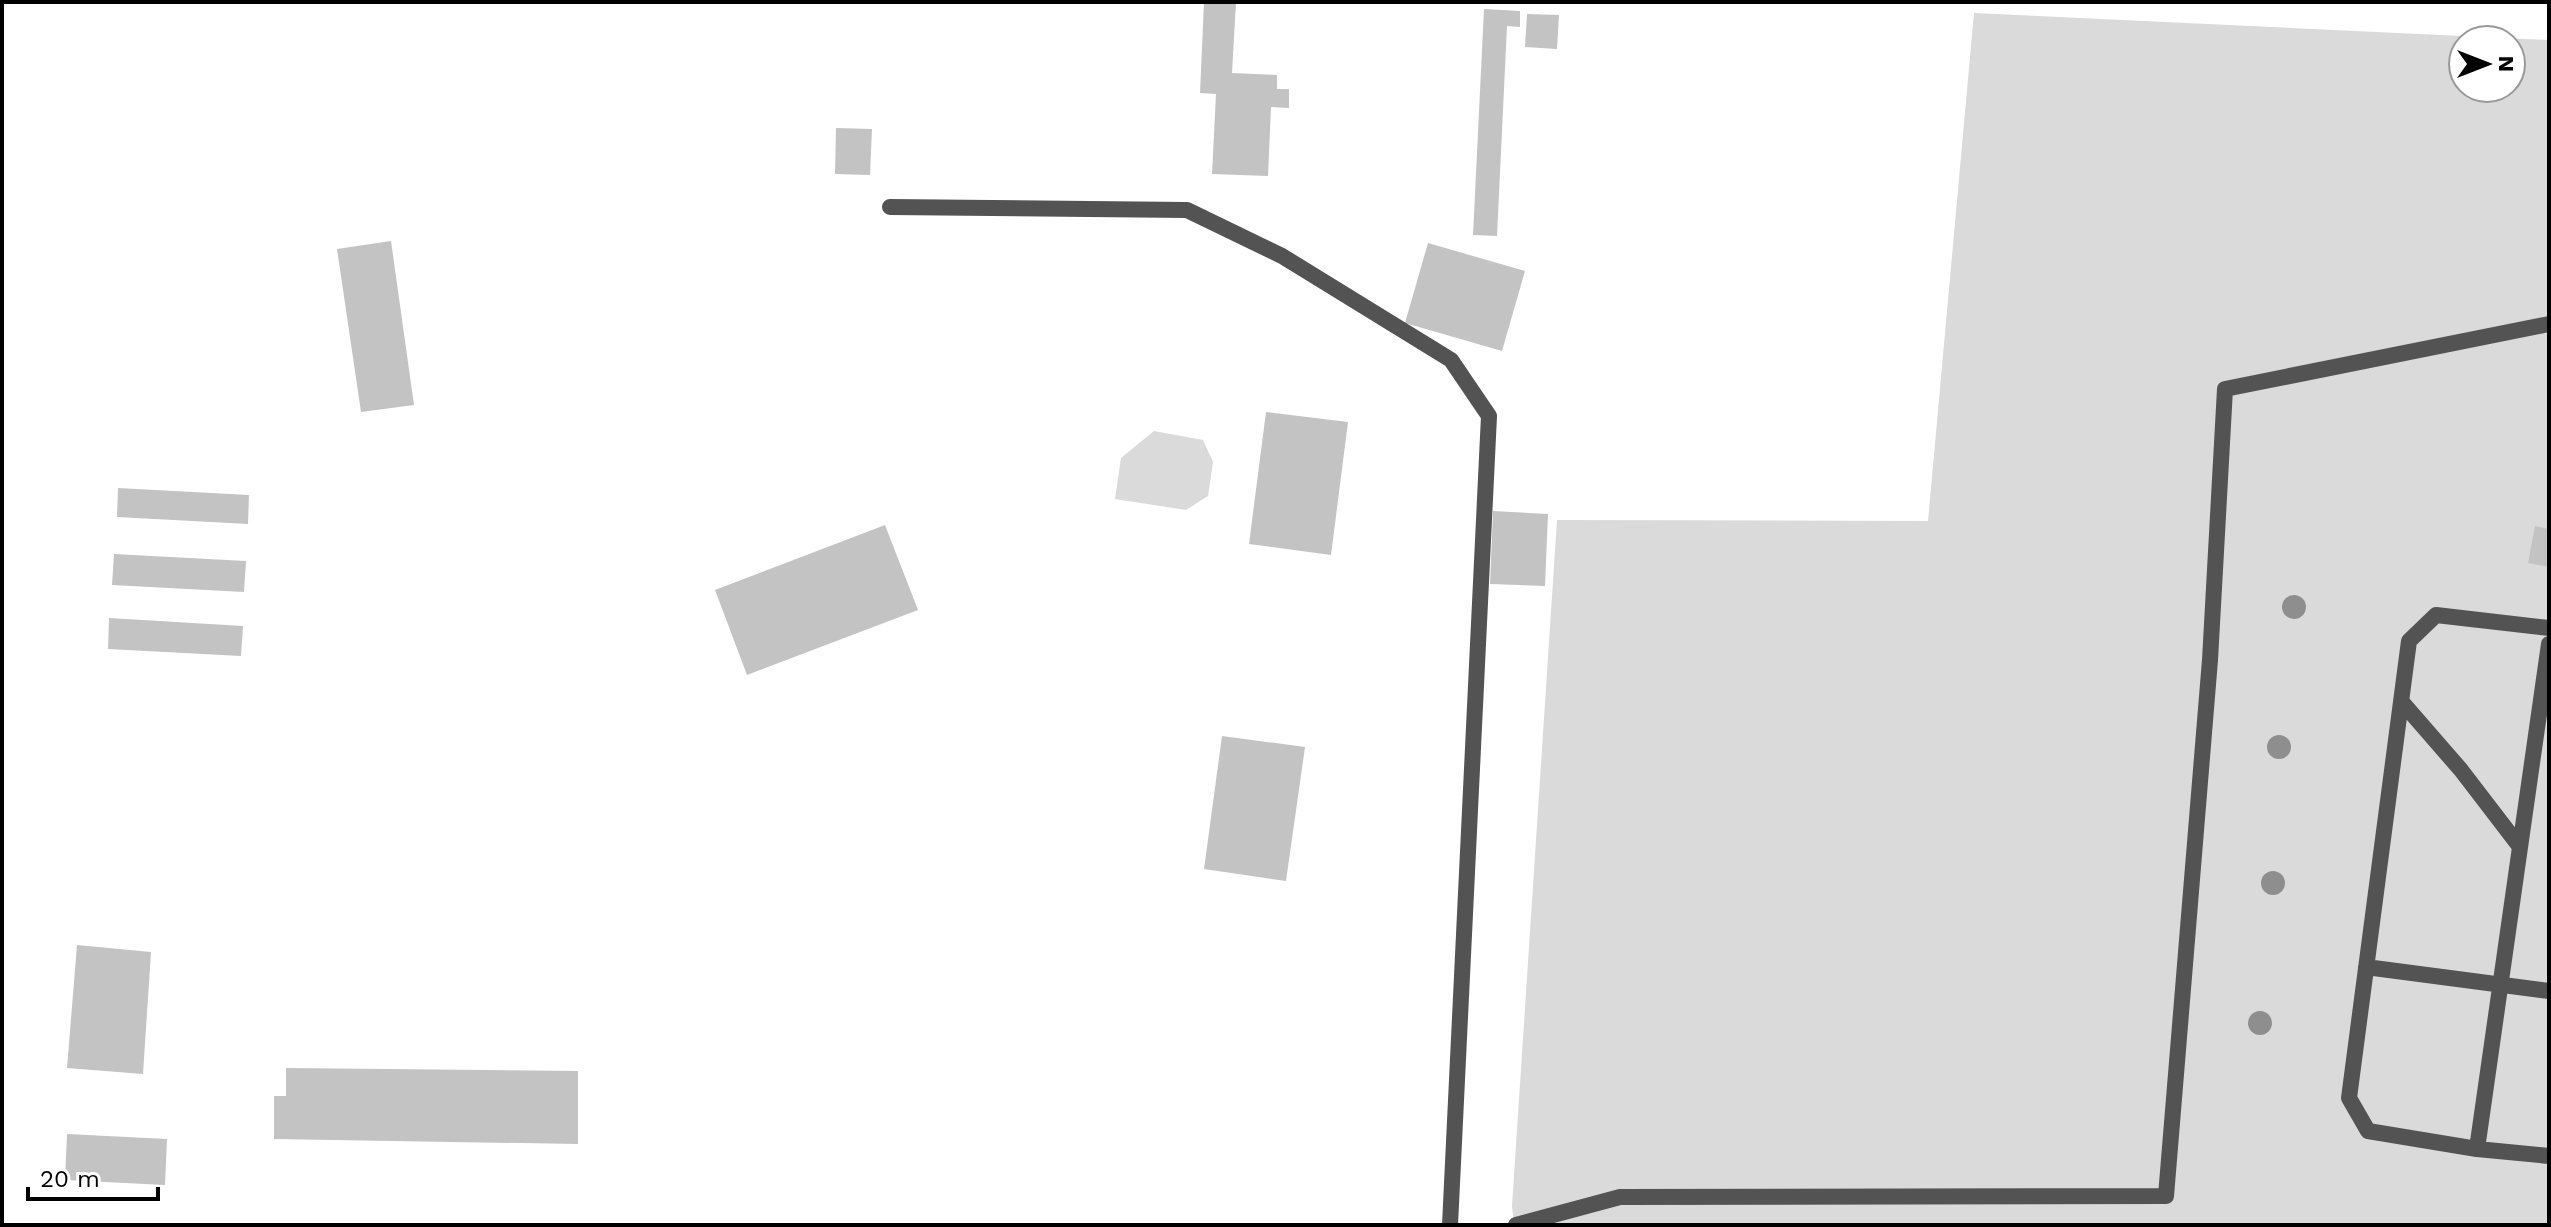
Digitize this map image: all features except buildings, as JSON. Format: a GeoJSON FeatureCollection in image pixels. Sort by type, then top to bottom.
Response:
{"type":"FeatureCollection","features":[{"type":"Feature","properties":{"kind":"lane"},"geometry":{"type":"LineString","coordinates":[[890,207],[1187,210],[1282,256],[1451,360],[1489,416],[1450,1225]]}},
{"type":"Feature","properties":{"kind":"lane"},"geometry":{"type":"LineString","coordinates":[[1516,1225],[1620,1197],[2166,1196],[2210,660],[2225,389],[2549,324]]}},
{"type":"Feature","properties":{"kind":"lane"},"geometry":{"type":"LineString","coordinates":[[2549,628],[2436,615],[2409,641],[2349,1098],[2368,1131],[2477,1149],[2549,1156]]}},
{"type":"Feature","properties":{"kind":"lane"},"geometry":{"type":"LineString","coordinates":[[2477,1149],[2549,644]]}},
{"type":"Feature","properties":{"kind":"lane"},"geometry":{"type":"LineString","coordinates":[[2401,701],[2461,770],[2520,847]]}},
{"type":"Feature","properties":{"kind":"lane"},"geometry":{"type":"LineString","coordinates":[[2366,967],[2549,991]]}},
{"type":"Feature","properties":{"kind":"shaded area"},"geometry":{"type":"Polygon","coordinates":[[[1974,13],[2447,35],[2447,104],[2527,104],[2527,39],[2549,40],[2549,1225],[1514,1225],[1512,1206],[1557,520],[1928,521],[1974,13]]]}},
{"type":"Feature","properties":{"kind":"shaded area"},"geometry":{"type":"Polygon","coordinates":[[[1154,431],[1203,440],[1213,462],[1208,496],[1186,510],[1115,499],[1121,458],[1154,431]]]}}]}
